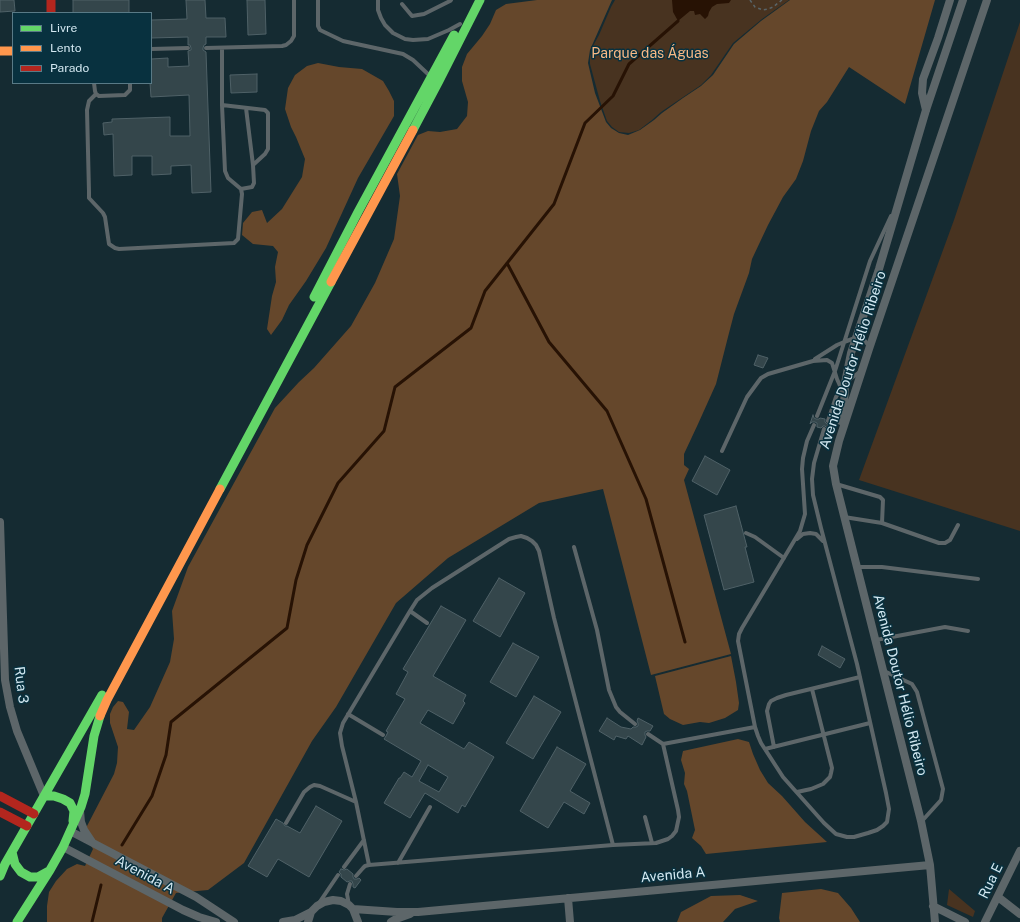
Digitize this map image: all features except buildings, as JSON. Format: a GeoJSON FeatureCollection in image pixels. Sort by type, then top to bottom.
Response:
{"type":"FeatureCollection","features":[{"type":"Feature","properties":{"kind":"street"},"geometry":{"type":"LineString","coordinates":[[51,0],[51,12]]}},
{"type":"Feature","properties":{"kind":"street"},"geometry":{"type":"LineString","coordinates":[[17,922],[63,847],[80,810],[85,794],[94,736],[100,714],[435,79],[472,0]]}},
{"type":"Feature","properties":{"kind":"street"},"geometry":{"type":"LineString","coordinates":[[0,876],[26,826],[111,679],[358,212],[480,0]]}},
{"type":"Feature","properties":{"kind":"street"},"geometry":{"type":"LineString","coordinates":[[926,110],[922,93],[923,79],[950,0]]}},
{"type":"Feature","properties":{"kind":"street","name":"Avenida Doutor Hélio Ribeiro"},"geometry":{"type":"LineString","coordinates":[[839,441],[844,407],[843,386],[848,362],[879,269],[926,110],[963,0]]}},
{"type":"Feature","properties":{"kind":"street","name":"Avenida Doutor Hélio Ribeiro"},"geometry":{"type":"LineString","coordinates":[[935,922],[930,865],[922,821],[844,517],[833,466],[839,441],[862,370],[987,0]]}},
{"type":"Feature","properties":{"kind":"street"},"geometry":{"type":"LineString","coordinates":[[0,51],[12,51]]}},
{"type":"Feature","properties":{"kind":"street","name":"Rua 3"},"geometry":{"type":"LineString","coordinates":[[0,522],[5,680],[10,707],[17,731],[44,796]]}},
{"type":"Feature","properties":{"kind":"street"},"geometry":{"type":"LineString","coordinates":[[0,796],[34,814]]}},
{"type":"Feature","properties":{"kind":"street"},"geometry":{"type":"LineString","coordinates":[[44,796],[58,797],[70,803],[74,811],[71,830]]}},
{"type":"Feature","properties":{"kind":"street"},"geometry":{"type":"LineString","coordinates":[[80,810],[81,822],[92,843]]}},
{"type":"Feature","properties":{"kind":"street"},"geometry":{"type":"LineString","coordinates":[[0,812],[26,826]]}},
{"type":"Feature","properties":{"kind":"street","name":"Avenida A"},"geometry":{"type":"LineString","coordinates":[[71,830],[92,843],[196,897],[234,922]]}},
{"type":"Feature","properties":{"kind":"street","name":"Avenida A"},"geometry":{"type":"LineString","coordinates":[[63,847],[183,910],[216,922]]}},
{"type":"Feature","properties":{"kind":"street","name":"Rua E"},"geometry":{"type":"LineString","coordinates":[[985,922],[1020,851]]}},
{"type":"Feature","properties":{"kind":"street"},"geometry":{"type":"LineString","coordinates":[[12,852],[15,864],[21,872],[30,877],[38,877],[50,870]]}},
{"type":"Feature","properties":{"kind":"street","name":"Avenida A"},"geometry":{"type":"LineString","coordinates":[[418,912],[930,865]]}},
{"type":"Feature","properties":{"kind":"street"},"geometry":{"type":"LineString","coordinates":[[998,896],[1020,914]]}},
{"type":"Feature","properties":{"kind":"street"},"geometry":{"type":"LineString","coordinates":[[568,898],[570,922]]}},
{"type":"Feature","properties":{"kind":"street"},"geometry":{"type":"LineString","coordinates":[[283,922],[295,920],[324,902],[333,900],[341,901],[351,907],[396,912],[418,912]]}},
{"type":"Feature","properties":{"kind":"street"},"geometry":{"type":"LineString","coordinates":[[933,906],[966,922]]}},
{"type":"Feature","properties":{"kind":"street"},"geometry":{"type":"LineString","coordinates":[[351,907],[358,922]]}},
{"type":"Feature","properties":{"kind":"street"},"geometry":{"type":"LineString","coordinates":[[308,922],[314,909]]}},
{"type":"Feature","properties":{"kind":"street"},"geometry":{"type":"LineString","coordinates":[[391,922],[418,912]]}},
{"type":"Feature","properties":{"kind":"lane"},"geometry":{"type":"LineString","coordinates":[[206,48],[286,45],[294,36],[294,0]]}},
{"type":"Feature","properties":{"kind":"lane"},"geometry":{"type":"LineString","coordinates":[[318,0],[318,26],[320,30],[343,41],[403,54],[413,60],[435,79]]}},
{"type":"Feature","properties":{"kind":"lane"},"geometry":{"type":"LineString","coordinates":[[378,0],[378,10],[385,25],[393,33],[405,38],[412,40],[428,39],[460,24]]}},
{"type":"Feature","properties":{"kind":"lane"},"geometry":{"type":"LineString","coordinates":[[402,4],[412,16],[424,14],[450,2],[450,0]]}},
{"type":"Feature","properties":{"kind":"lane"},"geometry":{"type":"LineString","coordinates":[[152,49],[188,48]]}},
{"type":"Feature","properties":{"kind":"lane"},"geometry":{"type":"LineString","coordinates":[[96,94],[89,101],[87,110],[89,198],[105,217],[109,244],[119,249],[234,243],[238,238],[242,194],[241,189],[228,178],[225,171],[222,105],[222,48]]}},
{"type":"Feature","properties":{"kind":"lane"},"geometry":{"type":"LineString","coordinates":[[94,84],[94,91],[96,94]]}},
{"type":"Feature","properties":{"kind":"lane"},"geometry":{"type":"LineString","coordinates":[[96,94],[99,96],[125,95],[130,90],[130,84]]}},
{"type":"Feature","properties":{"kind":"lane"},"geometry":{"type":"LineString","coordinates":[[222,105],[265,110],[268,113],[268,149],[265,154],[253,165]]}},
{"type":"Feature","properties":{"kind":"lane"},"geometry":{"type":"LineString","coordinates":[[241,189],[252,187],[254,183],[246,108]]}},
{"type":"Feature","properties":{"kind":"lane"},"geometry":{"type":"LineString","coordinates":[[817,416],[835,371],[870,261],[902,194]]}},
{"type":"Feature","properties":{"kind":"lane"},"geometry":{"type":"LineString","coordinates":[[813,361],[844,342],[855,338],[864,339],[869,349]]}},
{"type":"Feature","properties":{"kind":"lane"},"geometry":{"type":"LineString","coordinates":[[722,451],[747,397],[761,378],[768,374],[813,361],[829,360],[832,363],[837,379],[843,386]]}},
{"type":"Feature","properties":{"kind":"lane"},"geometry":{"type":"LineString","coordinates":[[828,420],[836,397],[843,386],[862,370]]}},
{"type":"Feature","properties":{"kind":"lane"},"geometry":{"type":"LineString","coordinates":[[814,425],[807,441],[802,469],[804,514],[800,530],[742,628],[738,641],[755,727],[765,749],[784,777],[824,823],[836,834],[854,836],[877,830],[883,826],[887,822],[889,809],[860,677],[816,510],[812,479],[814,463],[824,429]]}},
{"type":"Feature","properties":{"kind":"lane"},"geometry":{"type":"LineString","coordinates":[[836,484],[880,497],[883,500],[882,523]]}},
{"type":"Feature","properties":{"kind":"lane"},"geometry":{"type":"LineString","coordinates":[[844,517],[882,523],[939,543],[946,543],[950,540],[958,525]]}},
{"type":"Feature","properties":{"kind":"lane"},"geometry":{"type":"LineString","coordinates":[[746,533],[755,537],[784,558]]}},
{"type":"Feature","properties":{"kind":"lane"},"geometry":{"type":"LineString","coordinates":[[790,547],[800,536],[807,533],[816,534],[824,542]]}},
{"type":"Feature","properties":{"kind":"lane"},"geometry":{"type":"LineString","coordinates":[[369,865],[356,802],[342,746],[340,733],[343,723],[418,600],[424,594],[509,539],[521,536],[532,541],[536,545],[540,557],[554,618],[614,845]]}},
{"type":"Feature","properties":{"kind":"lane"},"geometry":{"type":"LineString","coordinates":[[574,547],[597,630],[609,690],[616,707],[635,724]]}},
{"type":"Feature","properties":{"kind":"lane"},"geometry":{"type":"LineString","coordinates":[[857,567],[882,567],[978,579]]}},
{"type":"Feature","properties":{"kind":"lane"},"geometry":{"type":"LineString","coordinates":[[410,611],[427,622]]}},
{"type":"Feature","properties":{"kind":"lane"},"geometry":{"type":"LineString","coordinates":[[876,640],[945,626],[968,632]]}},
{"type":"Feature","properties":{"kind":"lane"},"geometry":{"type":"LineString","coordinates":[[884,671],[912,684],[917,692],[943,789],[941,800],[922,821]]}},
{"type":"Feature","properties":{"kind":"lane"},"geometry":{"type":"LineString","coordinates":[[774,747],[767,711],[769,704],[777,698],[860,677]]}},
{"type":"Feature","properties":{"kind":"lane"},"geometry":{"type":"LineString","coordinates":[[797,792],[819,786],[828,781],[832,768],[812,689]]}},
{"type":"Feature","properties":{"kind":"lane"},"geometry":{"type":"LineString","coordinates":[[348,714],[383,735]]}},
{"type":"Feature","properties":{"kind":"lane"},"geometry":{"type":"LineString","coordinates":[[765,749],[870,723]]}},
{"type":"Feature","properties":{"kind":"lane"},"geometry":{"type":"LineString","coordinates":[[663,744],[755,727]]}},
{"type":"Feature","properties":{"kind":"lane"},"geometry":{"type":"LineString","coordinates":[[356,876],[365,866],[369,865],[662,842],[672,836],[676,831],[679,817],[663,744],[648,734]]}},
{"type":"Feature","properties":{"kind":"lane"},"geometry":{"type":"LineString","coordinates":[[286,823],[304,792],[314,785],[320,786],[356,802]]}},
{"type":"Feature","properties":{"kind":"lane"},"geometry":{"type":"LineString","coordinates":[[398,863],[430,807]]}},
{"type":"Feature","properties":{"kind":"lane"},"geometry":{"type":"LineString","coordinates":[[645,817],[652,843]]}},
{"type":"Feature","properties":{"kind":"lane"},"geometry":{"type":"LineString","coordinates":[[344,867],[364,840]]}},
{"type":"Feature","properties":{"kind":"lane"},"geometry":{"type":"LineString","coordinates":[[314,909],[338,875]]}},
{"type":"Feature","properties":{"kind":"lane"},"geometry":{"type":"LineString","coordinates":[[350,884],[347,894],[351,907]]}},
{"type":"Feature","properties":{"kind":"path"},"geometry":{"type":"LineString","coordinates":[[750,0],[755,7],[763,10],[773,7],[782,0]]}},
{"type":"Feature","properties":{"kind":"green space","name":"Parque das Águas"},"geometry":{"type":"Polygon","coordinates":[[[615,0],[789,0],[762,19],[733,43],[711,75],[701,85],[661,112],[639,130],[629,133],[619,132],[607,121],[590,64],[593,46],[615,0]]]}},
{"type":"Feature","properties":{"kind":"green space"},"geometry":{"type":"Polygon","coordinates":[[[1020,22],[1020,531],[859,480],[954,220],[1020,22]]]}},
{"type":"Feature","properties":{"kind":"green space"},"geometry":{"type":"Polygon","coordinates":[[[949,889],[975,911],[973,917],[947,905],[949,889]]]}},
{"type":"Feature","properties":{"kind":"shaded area"},"geometry":{"type":"Polygon","coordinates":[[[537,0],[612,0],[590,50],[588,63],[595,93],[606,122],[611,128],[619,133],[628,135],[640,130],[701,86],[713,75],[734,44],[761,21],[790,0],[935,0],[905,104],[849,67],[827,102],[819,111],[796,179],[783,197],[752,259],[749,273],[734,314],[716,384],[684,454],[684,465],[689,469],[684,480],[731,654],[651,675],[603,489],[539,503],[448,558],[396,603],[336,707],[312,741],[244,863],[208,890],[176,893],[162,918],[162,922],[47,922],[49,892],[56,881],[67,869],[77,864],[85,866],[93,849],[87,836],[87,826],[114,774],[117,763],[118,747],[110,723],[110,714],[113,707],[118,701],[123,702],[129,712],[127,729],[134,730],[150,707],[170,662],[174,639],[172,611],[188,567],[275,408],[314,368],[351,326],[375,283],[394,239],[400,196],[397,174],[418,135],[428,131],[440,132],[457,129],[467,116],[468,102],[462,81],[462,67],[467,54],[490,24],[496,10],[506,4],[537,0]]]}},
{"type":"Feature","properties":{"kind":"shaded area"},"geometry":{"type":"Polygon","coordinates":[[[672,0],[731,0],[729,3],[717,4],[712,7],[705,19],[700,14],[695,15],[694,11],[690,11],[678,21],[673,12],[672,0]]]}},
{"type":"Feature","properties":{"kind":"shaded area"},"geometry":{"type":"Polygon","coordinates":[[[318,63],[362,69],[383,81],[394,101],[394,116],[358,178],[326,248],[289,305],[282,320],[271,335],[267,329],[272,296],[276,282],[275,267],[278,252],[273,246],[253,244],[242,235],[243,223],[252,212],[262,210],[267,223],[282,209],[302,177],[305,159],[285,109],[288,88],[295,75],[307,66],[318,63]]]}},
{"type":"Feature","properties":{"kind":"shaded area"},"geometry":{"type":"Polygon","coordinates":[[[731,656],[739,703],[738,710],[725,718],[709,723],[700,722],[683,725],[670,719],[664,714],[655,676],[731,656]]]}},
{"type":"Feature","properties":{"kind":"shaded area"},"geometry":{"type":"Polygon","coordinates":[[[738,739],[749,742],[760,770],[768,783],[782,796],[805,822],[827,842],[706,854],[701,846],[692,838],[695,830],[687,791],[684,784],[685,773],[681,760],[683,751],[738,739]]]}},
{"type":"Feature","properties":{"kind":"shaded area"},"geometry":{"type":"Polygon","coordinates":[[[821,889],[838,893],[851,908],[860,922],[780,922],[779,918],[782,893],[821,889]]]}},
{"type":"Feature","properties":{"kind":"shaded area"},"geometry":{"type":"Polygon","coordinates":[[[740,895],[758,901],[735,909],[723,922],[677,922],[681,912],[711,896],[740,895]]]}},
{"type":"Feature","properties":{"kind":"waterway"},"geometry":{"type":"LineString","coordinates":[[122,845],[152,796],[166,755],[171,722],[287,628],[296,580],[307,545],[338,483],[384,431],[395,387],[471,328],[485,291],[554,204],[585,123],[613,96],[629,64],[678,21]]}},
{"type":"Feature","properties":{"kind":"waterway"},"geometry":{"type":"LineString","coordinates":[[507,263],[549,342],[607,411],[646,499],[685,642]]}},
{"type":"Feature","properties":{"kind":"waterway"},"geometry":{"type":"LineString","coordinates":[[92,922],[101,885]]}},
{"type":"Feature","properties":{"kind":"traffic: fast"},"geometry":{"type":"LineString","coordinates":[[413,130],[480,0]]}},
{"type":"Feature","properties":{"kind":"traffic: fast"},"geometry":{"type":"LineString","coordinates":[[314,297],[358,212],[454,35]]}},
{"type":"Feature","properties":{"kind":"traffic: fast"},"geometry":{"type":"LineString","coordinates":[[220,489],[331,282]]}},
{"type":"Feature","properties":{"kind":"traffic: fast"},"geometry":{"type":"LineString","coordinates":[[0,876],[5,864],[102,695]]}},
{"type":"Feature","properties":{"kind":"traffic: fast"},"geometry":{"type":"LineString","coordinates":[[17,922],[63,847],[81,807],[85,794],[94,736],[100,716]]}},
{"type":"Feature","properties":{"kind":"traffic: fast"},"geometry":{"type":"LineString","coordinates":[[44,796],[54,796],[70,803],[74,811],[73,821]]}},
{"type":"Feature","properties":{"kind":"traffic: fast"},"geometry":{"type":"LineString","coordinates":[[12,852],[15,864],[21,872],[30,877],[38,877],[49,871]]}},
{"type":"Feature","properties":{"kind":"traffic: slow"},"geometry":{"type":"LineString","coordinates":[[0,51],[12,51]]}},
{"type":"Feature","properties":{"kind":"traffic: slow"},"geometry":{"type":"LineString","coordinates":[[331,282],[413,130]]}},
{"type":"Feature","properties":{"kind":"traffic: slow"},"geometry":{"type":"LineString","coordinates":[[100,716],[107,700],[220,489]]}},
{"type":"Feature","properties":{"kind":"traffic: jam"},"geometry":{"type":"LineString","coordinates":[[51,0],[51,12]]}},
{"type":"Feature","properties":{"kind":"traffic: jam"},"geometry":{"type":"LineString","coordinates":[[0,796],[34,814]]}},
{"type":"Feature","properties":{"kind":"traffic: jam"},"geometry":{"type":"LineString","coordinates":[[0,812],[27,826]]}}]}
